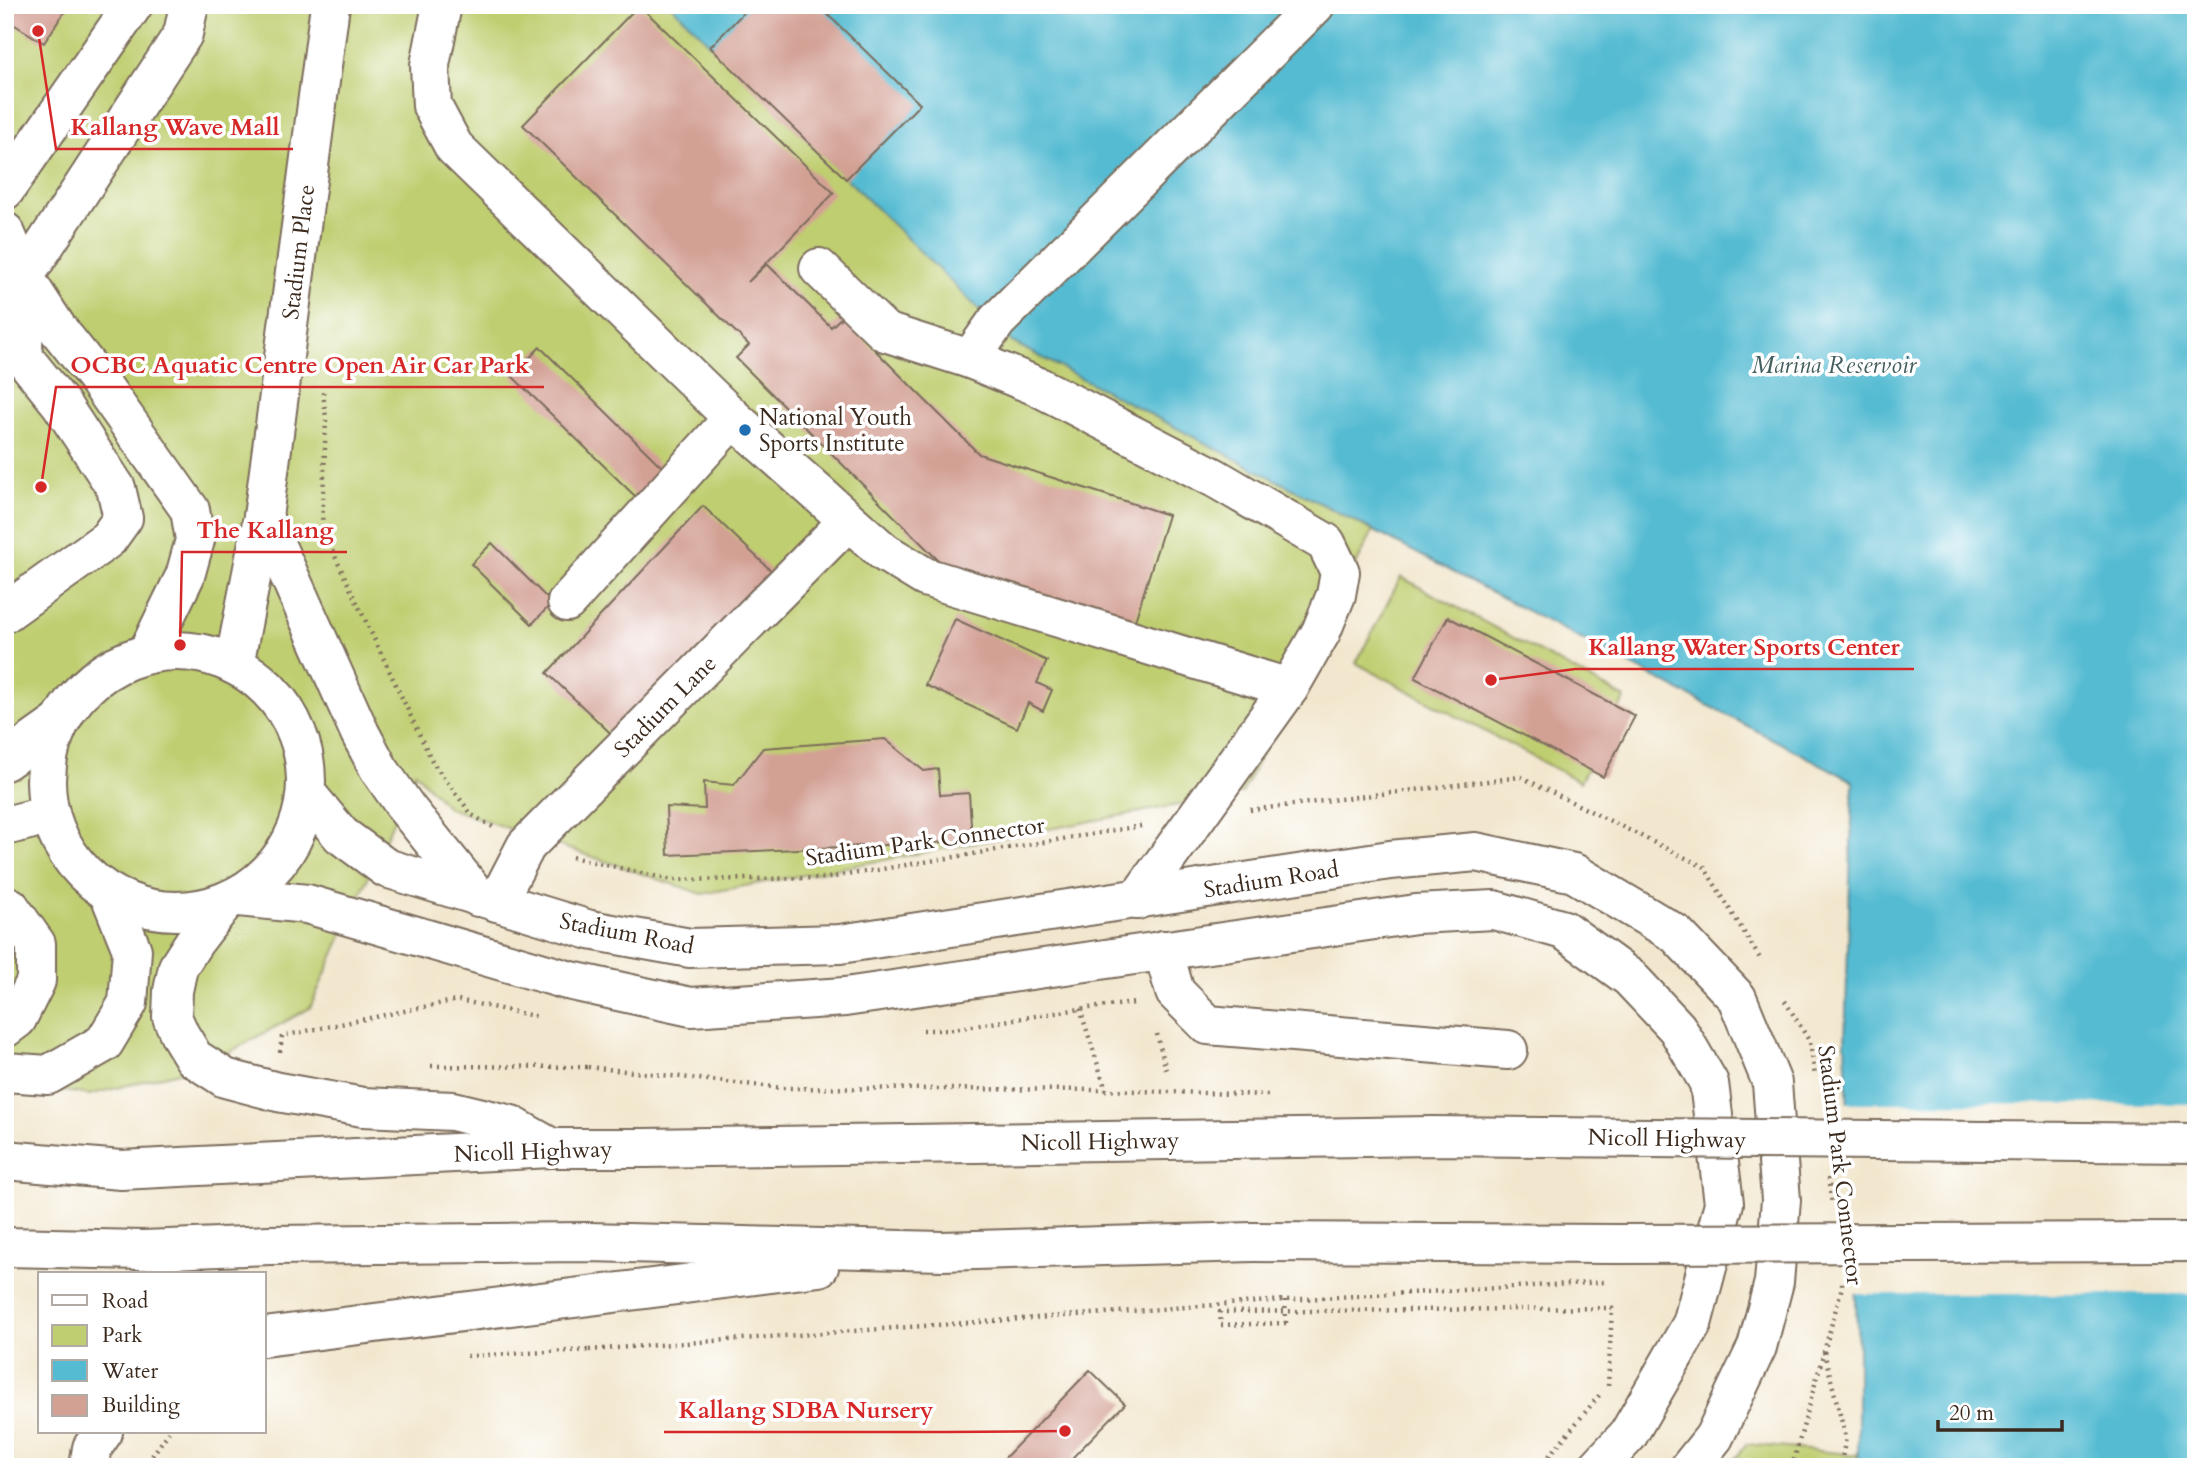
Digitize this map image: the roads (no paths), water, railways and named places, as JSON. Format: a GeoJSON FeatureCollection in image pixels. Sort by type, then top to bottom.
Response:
{"type":"FeatureCollection","features":[{"type":"Feature","properties":{"kind":"main road"},"geometry":{"type":"LineString","coordinates":[[5,190],[133,5]]}},
{"type":"Feature","properties":{"kind":"main road"},"geometry":{"type":"LineString","coordinates":[[5,613],[108,539],[123,518],[116,488],[61,404],[23,356],[24,277],[183,34],[189,5]]}},
{"type":"Feature","properties":{"kind":"main road","name":"Stadium Place"},"geometry":{"type":"LineString","coordinates":[[234,665],[263,517],[330,5]]}},
{"type":"Feature","properties":{"kind":"main road"},"geometry":{"type":"LineString","coordinates":[[442,5],[430,65],[432,106],[454,146],[733,418],[884,552],[925,577],[1289,688]]}},
{"type":"Feature","properties":{"kind":"main road"},"geometry":{"type":"LineString","coordinates":[[970,359],[997,321],[1315,5]]}},
{"type":"Feature","properties":{"kind":"main road"},"geometry":{"type":"LineString","coordinates":[[5,232],[24,277],[57,328],[96,377],[190,510],[195,540],[185,576],[147,654]]}},
{"type":"Feature","properties":{"kind":"main road"},"geometry":{"type":"LineString","coordinates":[[819,268],[885,332],[970,359],[1039,387],[1215,478],[1326,543],[1340,572],[1336,595],[1321,632],[1289,688],[1137,901]]}},
{"type":"Feature","properties":{"kind":"main road"},"geometry":{"type":"LineString","coordinates":[[567,602],[733,418]]}},
{"type":"Feature","properties":{"kind":"main road"},"geometry":{"type":"LineString","coordinates":[[263,517],[360,733],[379,769],[407,809],[488,899]]}},
{"type":"Feature","properties":{"kind":"main road","name":"Stadium Lane"},"geometry":{"type":"LineString","coordinates":[[488,899],[526,846],[848,521]]}},
{"type":"Feature","properties":{"kind":"main road"},"geometry":{"type":"LineString","coordinates":[[551,1148],[511,1125],[488,1119],[453,1111],[363,1107],[278,1092],[225,1078],[194,1058],[172,1017],[173,991],[178,967],[194,942],[231,900],[272,870],[296,835],[306,793],[304,755],[290,718],[267,687],[234,665],[192,652],[147,654],[111,668],[82,691],[60,722],[46,767],[50,815],[72,860],[109,893],[145,908],[185,912],[231,900],[307,904],[567,981],[691,1007],[845,997],[1416,914],[1494,910],[1564,930],[1630,978],[1677,1028],[1709,1083],[1724,1203],[1692,1324],[1628,1435],[1598,1467]]}},
{"type":"Feature","properties":{"kind":"main road"},"geometry":{"type":"LineString","coordinates":[[5,761],[60,722]]}},
{"type":"Feature","properties":{"kind":"main road","name":"Stadium Road"},"geometry":{"type":"LineString","coordinates":[[306,793],[341,835],[386,868],[590,930],[690,948],[840,944],[1137,901],[1390,860],[1476,852],[1574,873],[1676,934],[1737,999],[1772,1083],[1781,1200],[1773,1282],[1757,1347],[1714,1437],[1690,1467]]}},
{"type":"Feature","properties":{"kind":"main road"},"geometry":{"type":"LineString","coordinates":[[5,827],[50,815]]}},
{"type":"Feature","properties":{"kind":"main road"},"geometry":{"type":"LineString","coordinates":[[5,1072],[48,1075],[104,1043],[128,1003],[132,950],[109,893]]}},
{"type":"Feature","properties":{"kind":"main road"},"geometry":{"type":"LineString","coordinates":[[5,905],[10,907],[36,944],[36,981],[17,1019],[5,1028]]}},
{"type":"Feature","properties":{"kind":"main road"},"geometry":{"type":"LineString","coordinates":[[1163,950],[1175,992],[1208,1025],[1508,1050]]}},
{"type":"Feature","properties":{"kind":"main road","name":"Nicoll Highway"},"geometry":{"type":"LineString","coordinates":[[5,1160],[121,1170],[551,1148],[1433,1136],[2196,1143]]}},
{"type":"Feature","properties":{"kind":"main road"},"geometry":{"type":"LineString","coordinates":[[5,1247],[143,1250],[269,1245],[589,1242],[943,1251],[1253,1242],[2196,1242]]}},
{"type":"Feature","properties":{"kind":"main road"},"geometry":{"type":"LineString","coordinates":[[266,1337],[943,1251]]}},
{"type":"Feature","properties":{"kind":"main road"},"geometry":{"type":"LineString","coordinates":[[89,1467],[92,1448],[102,1434]]}},
{"type":"Feature","properties":{"kind":"water","name":"Marina Reservoir"},"geometry":{"type":"Polygon","coordinates":[[[671,5],[2196,5],[2196,1467],[1856,1467],[1858,1349],[1845,1045],[1853,781],[1012,342],[671,5]]]}},
{"type":"Feature","properties":{"kind":"place","name":"Kallang Wave Mall"},"geometry":{"type":"Point","coordinates":[38,31]}},
{"type":"Feature","properties":{"kind":"place","name":"National Youth Sports Institute"},"geometry":{"type":"Point","coordinates":[745,430]}},
{"type":"Feature","properties":{"kind":"place","name":"OCBC Aquatic Centre Open Air Car Park"},"geometry":{"type":"Point","coordinates":[41,487]}},
{"type":"Feature","properties":{"kind":"place","name":"The Kallang"},"geometry":{"type":"Point","coordinates":[180,645]}},
{"type":"Feature","properties":{"kind":"place","name":"Kallang Water Sports Center"},"geometry":{"type":"Point","coordinates":[1491,680]}},
{"type":"Feature","properties":{"kind":"place","name":"Kallang SDBA Nursery"},"geometry":{"type":"Point","coordinates":[1065,1431]}}]}
